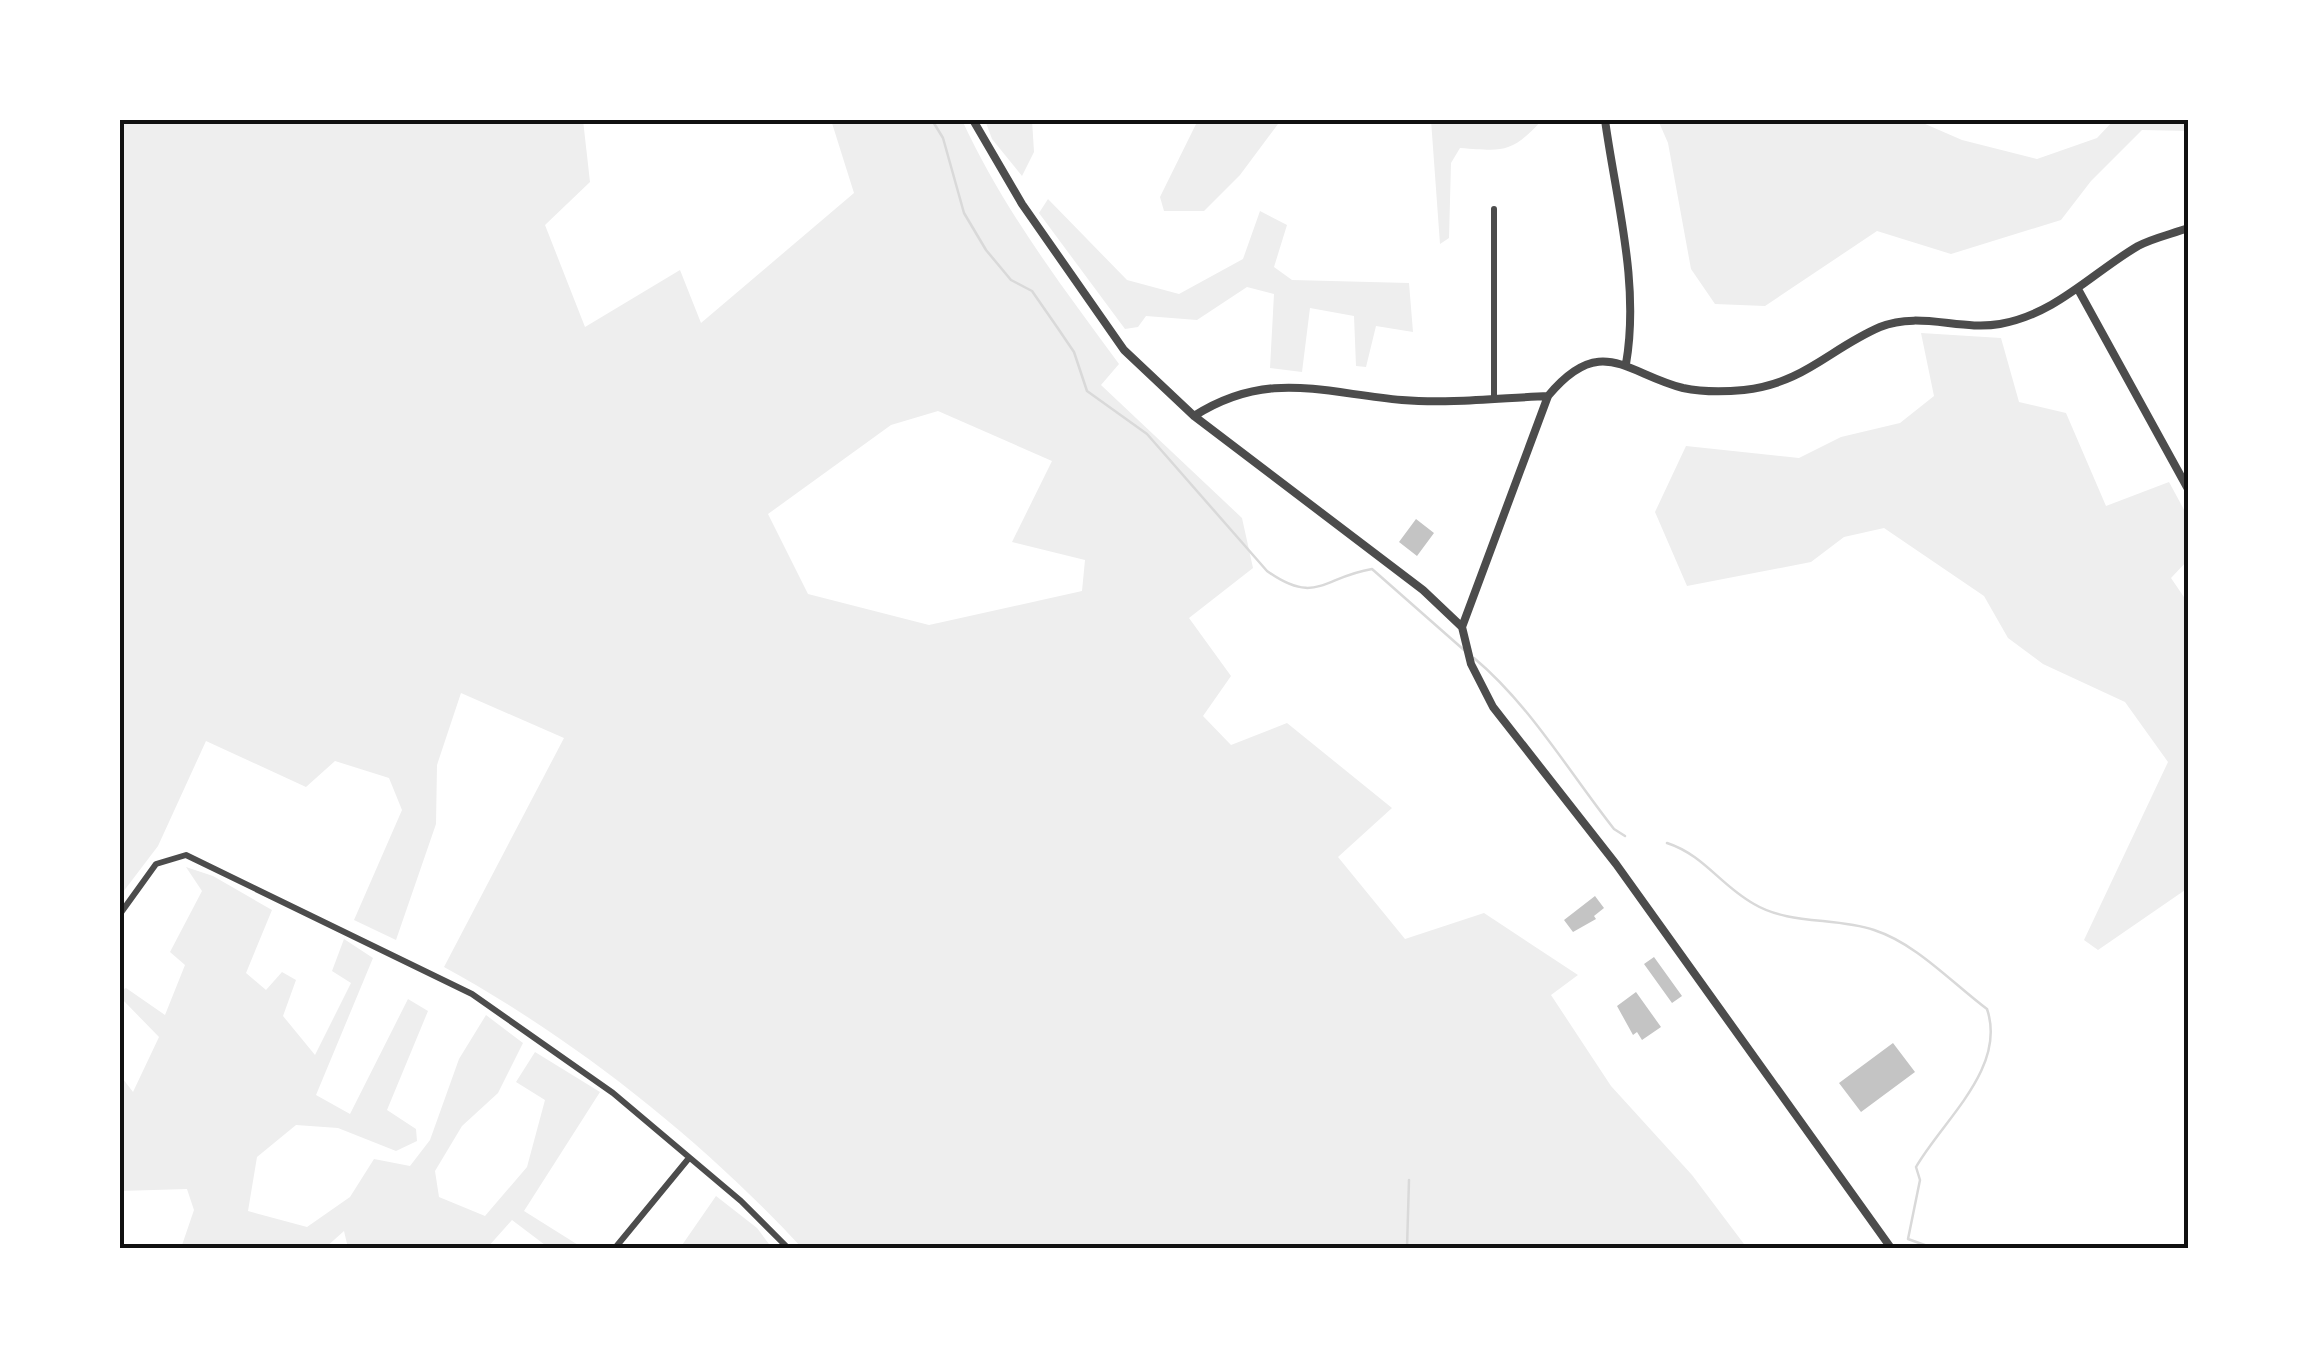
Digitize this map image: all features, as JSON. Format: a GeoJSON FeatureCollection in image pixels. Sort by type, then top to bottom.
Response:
{"type":"FeatureCollection","features":[{"type":"Feature","properties":{"kind":"street"},"geometry":{"type":"LineString","coordinates":[[974,120],[1022,204],[1124,350],[1194,416],[1423,590],[1462,630],[1471,664],[1494,708],[1616,864],[1891,1248]]}},
{"type":"Feature","properties":{"kind":"street"},"geometry":{"type":"LineString","coordinates":[[1604,120],[1629,291],[1632,333],[1626,364]]}},
{"type":"Feature","properties":{"kind":"street"},"geometry":{"type":"LineString","coordinates":[[1494,209],[1494,398]]}},
{"type":"Feature","properties":{"kind":"street"},"geometry":{"type":"LineString","coordinates":[[1462,630],[1548,396],[1584,367],[1610,362],[1626,364],[1684,388],[1755,388],[1792,378],[1878,328],[1906,319],[2000,324],[2078,291],[2140,245],[2188,228]]}},
{"type":"Feature","properties":{"kind":"street"},"geometry":{"type":"LineString","coordinates":[[2078,291],[2188,489]]}},
{"type":"Feature","properties":{"kind":"street"},"geometry":{"type":"LineString","coordinates":[[1194,416],[1233,395],[1300,385],[1404,400],[1548,396]]}},
{"type":"Feature","properties":{"kind":"street"},"geometry":{"type":"LineString","coordinates":[[120,914],[156,864],[178,855],[194,857],[472,994],[598,1081],[788,1248]]}},
{"type":"Feature","properties":{"kind":"street"},"geometry":{"type":"LineString","coordinates":[[615,1248],[690,1158]]}},
{"type":"Feature","properties":{"kind":"shaded area"},"geometry":{"type":"Polygon","coordinates":[[[120,120],[583,120],[590,182],[545,225],[585,327],[680,270],[701,323],[854,193],[831,120],[962,120],[1014,215],[1119,364],[1101,385],[1242,518],[1253,568],[1189,618],[1231,676],[1203,716],[1231,745],[1287,723],[1392,808],[1338,857],[1405,939],[1484,913],[1578,975],[1551,995],[1611,1086],[1692,1175],[1747,1248],[802,1248],[721,1168],[634,1093],[541,1026],[444,967],[564,738],[461,693],[437,765],[436,824],[396,940],[354,920],[402,810],[389,778],[335,761],[306,787],[206,741],[158,846],[120,896],[120,120]],[[938,411],[891,425],[768,514],[808,594],[929,625],[1082,591],[1085,560],[1012,542],[1052,461],[938,411]]]}},
{"type":"Feature","properties":{"kind":"shaded area"},"geometry":{"type":"Polygon","coordinates":[[[985,120],[1032,120],[1034,152],[1022,176],[992,139],[985,120]]]}},
{"type":"Feature","properties":{"kind":"shaded area"},"geometry":{"type":"Polygon","coordinates":[[[1198,120],[1281,120],[1240,175],[1204,211],[1164,211],[1160,197],[1198,120]]]}},
{"type":"Feature","properties":{"kind":"shaded area"},"geometry":{"type":"Polygon","coordinates":[[[1431,120],[1542,120],[1506,148],[1460,148],[1451,163],[1449,238],[1440,244],[1431,120]]]}},
{"type":"Feature","properties":{"kind":"shaded area"},"geometry":{"type":"Polygon","coordinates":[[[1658,120],[1916,120],[1962,140],[2037,159],[2097,138],[2114,120],[2188,120],[2188,131],[2142,130],[2091,181],[2061,220],[1951,254],[1877,231],[1765,306],[1715,304],[1691,269],[1668,143],[1658,120]]]}},
{"type":"Feature","properties":{"kind":"shaded area"},"geometry":{"type":"Polygon","coordinates":[[[1048,199],[1127,280],[1179,294],[1243,259],[1260,211],[1287,225],[1274,267],[1292,280],[1409,283],[1413,332],[1376,326],[1366,367],[1356,366],[1354,316],[1310,308],[1302,372],[1270,368],[1274,294],[1247,287],[1197,320],[1146,316],[1138,327],[1125,329],[1039,213],[1048,199]]]}},
{"type":"Feature","properties":{"kind":"shaded area"},"geometry":{"type":"Polygon","coordinates":[[[1921,333],[2001,338],[2019,402],[2066,413],[2106,506],[2169,482],[2188,517],[2188,560],[2171,578],[2188,603],[2188,888],[2098,950],[2084,940],[2168,762],[2125,702],[2043,664],[2008,638],[1984,596],[1884,528],[1844,537],[1811,562],[1687,586],[1655,512],[1686,446],[1799,458],[1841,437],[1900,423],[1934,396],[1921,333]]]}},
{"type":"Feature","properties":{"kind":"shaded area"},"geometry":{"type":"Polygon","coordinates":[[[186,867],[213,876],[272,910],[246,973],[266,990],[282,972],[296,980],[283,1016],[315,1055],[351,983],[332,971],[344,939],[373,958],[316,1095],[350,1114],[408,999],[428,1011],[387,1110],[416,1129],[417,1141],[396,1151],[338,1128],[296,1125],[257,1157],[248,1211],[307,1227],[350,1197],[374,1159],[410,1166],[430,1140],[459,1059],[486,1015],[523,1043],[498,1093],[462,1126],[435,1171],[439,1197],[485,1216],[527,1167],[545,1100],[516,1082],[535,1052],[600,1092],[524,1211],[583,1248],[549,1248],[512,1220],[487,1248],[348,1248],[344,1231],[325,1248],[181,1248],[194,1210],[187,1189],[120,1191],[120,1075],[133,1092],[159,1037],[120,997],[120,991],[126,988],[165,1015],[185,965],[170,952],[202,891],[186,867]]]}},
{"type":"Feature","properties":{"kind":"shaded area"},"geometry":{"type":"Polygon","coordinates":[[[716,1196],[757,1228],[772,1248],[680,1248],[716,1196]]]}},
{"type":"Feature","properties":{"kind":"building"},"geometry":{"type":"Polygon","coordinates":[[[1416,519],[1434,533],[1417,556],[1399,542],[1416,519]]]}},
{"type":"Feature","properties":{"kind":"building"},"geometry":{"type":"Polygon","coordinates":[[[1595,896],[1604,908],[1594,916],[1596,919],[1573,932],[1564,920],[1595,896]]]}},
{"type":"Feature","properties":{"kind":"building"},"geometry":{"type":"Polygon","coordinates":[[[1654,957],[1682,996],[1672,1003],[1644,964],[1654,957]]]}},
{"type":"Feature","properties":{"kind":"building"},"geometry":{"type":"Polygon","coordinates":[[[1636,992],[1661,1027],[1642,1040],[1637,1032],[1633,1035],[1617,1006],[1636,992]]]}},
{"type":"Feature","properties":{"kind":"building"},"geometry":{"type":"Polygon","coordinates":[[[1893,1043],[1915,1072],[1861,1112],[1839,1083],[1893,1043]]]}},
{"type":"Feature","properties":{"kind":"waterway"},"geometry":{"type":"LineString","coordinates":[[932,120],[943,138],[964,213],[986,250],[1011,280],[1032,291],[1057,327],[1074,352],[1087,391],[1147,434],[1267,571],[1297,587],[1309,588],[1372,569],[1464,650]]}},
{"type":"Feature","properties":{"kind":"waterway"},"geometry":{"type":"LineString","coordinates":[[1474,658],[1513,697],[1614,829],[1625,836]]}},
{"type":"Feature","properties":{"kind":"waterway"},"geometry":{"type":"LineString","coordinates":[[1667,843],[1692,855],[1742,897],[1768,911],[1859,926],[1890,936],[1919,954],[1987,1009],[1991,1031],[1980,1073],[1916,1167],[1920,1180],[1908,1239],[1933,1248]]}},
{"type":"Feature","properties":{"kind":"waterway"},"geometry":{"type":"LineString","coordinates":[[1407,1248],[1409,1180]]}}]}
